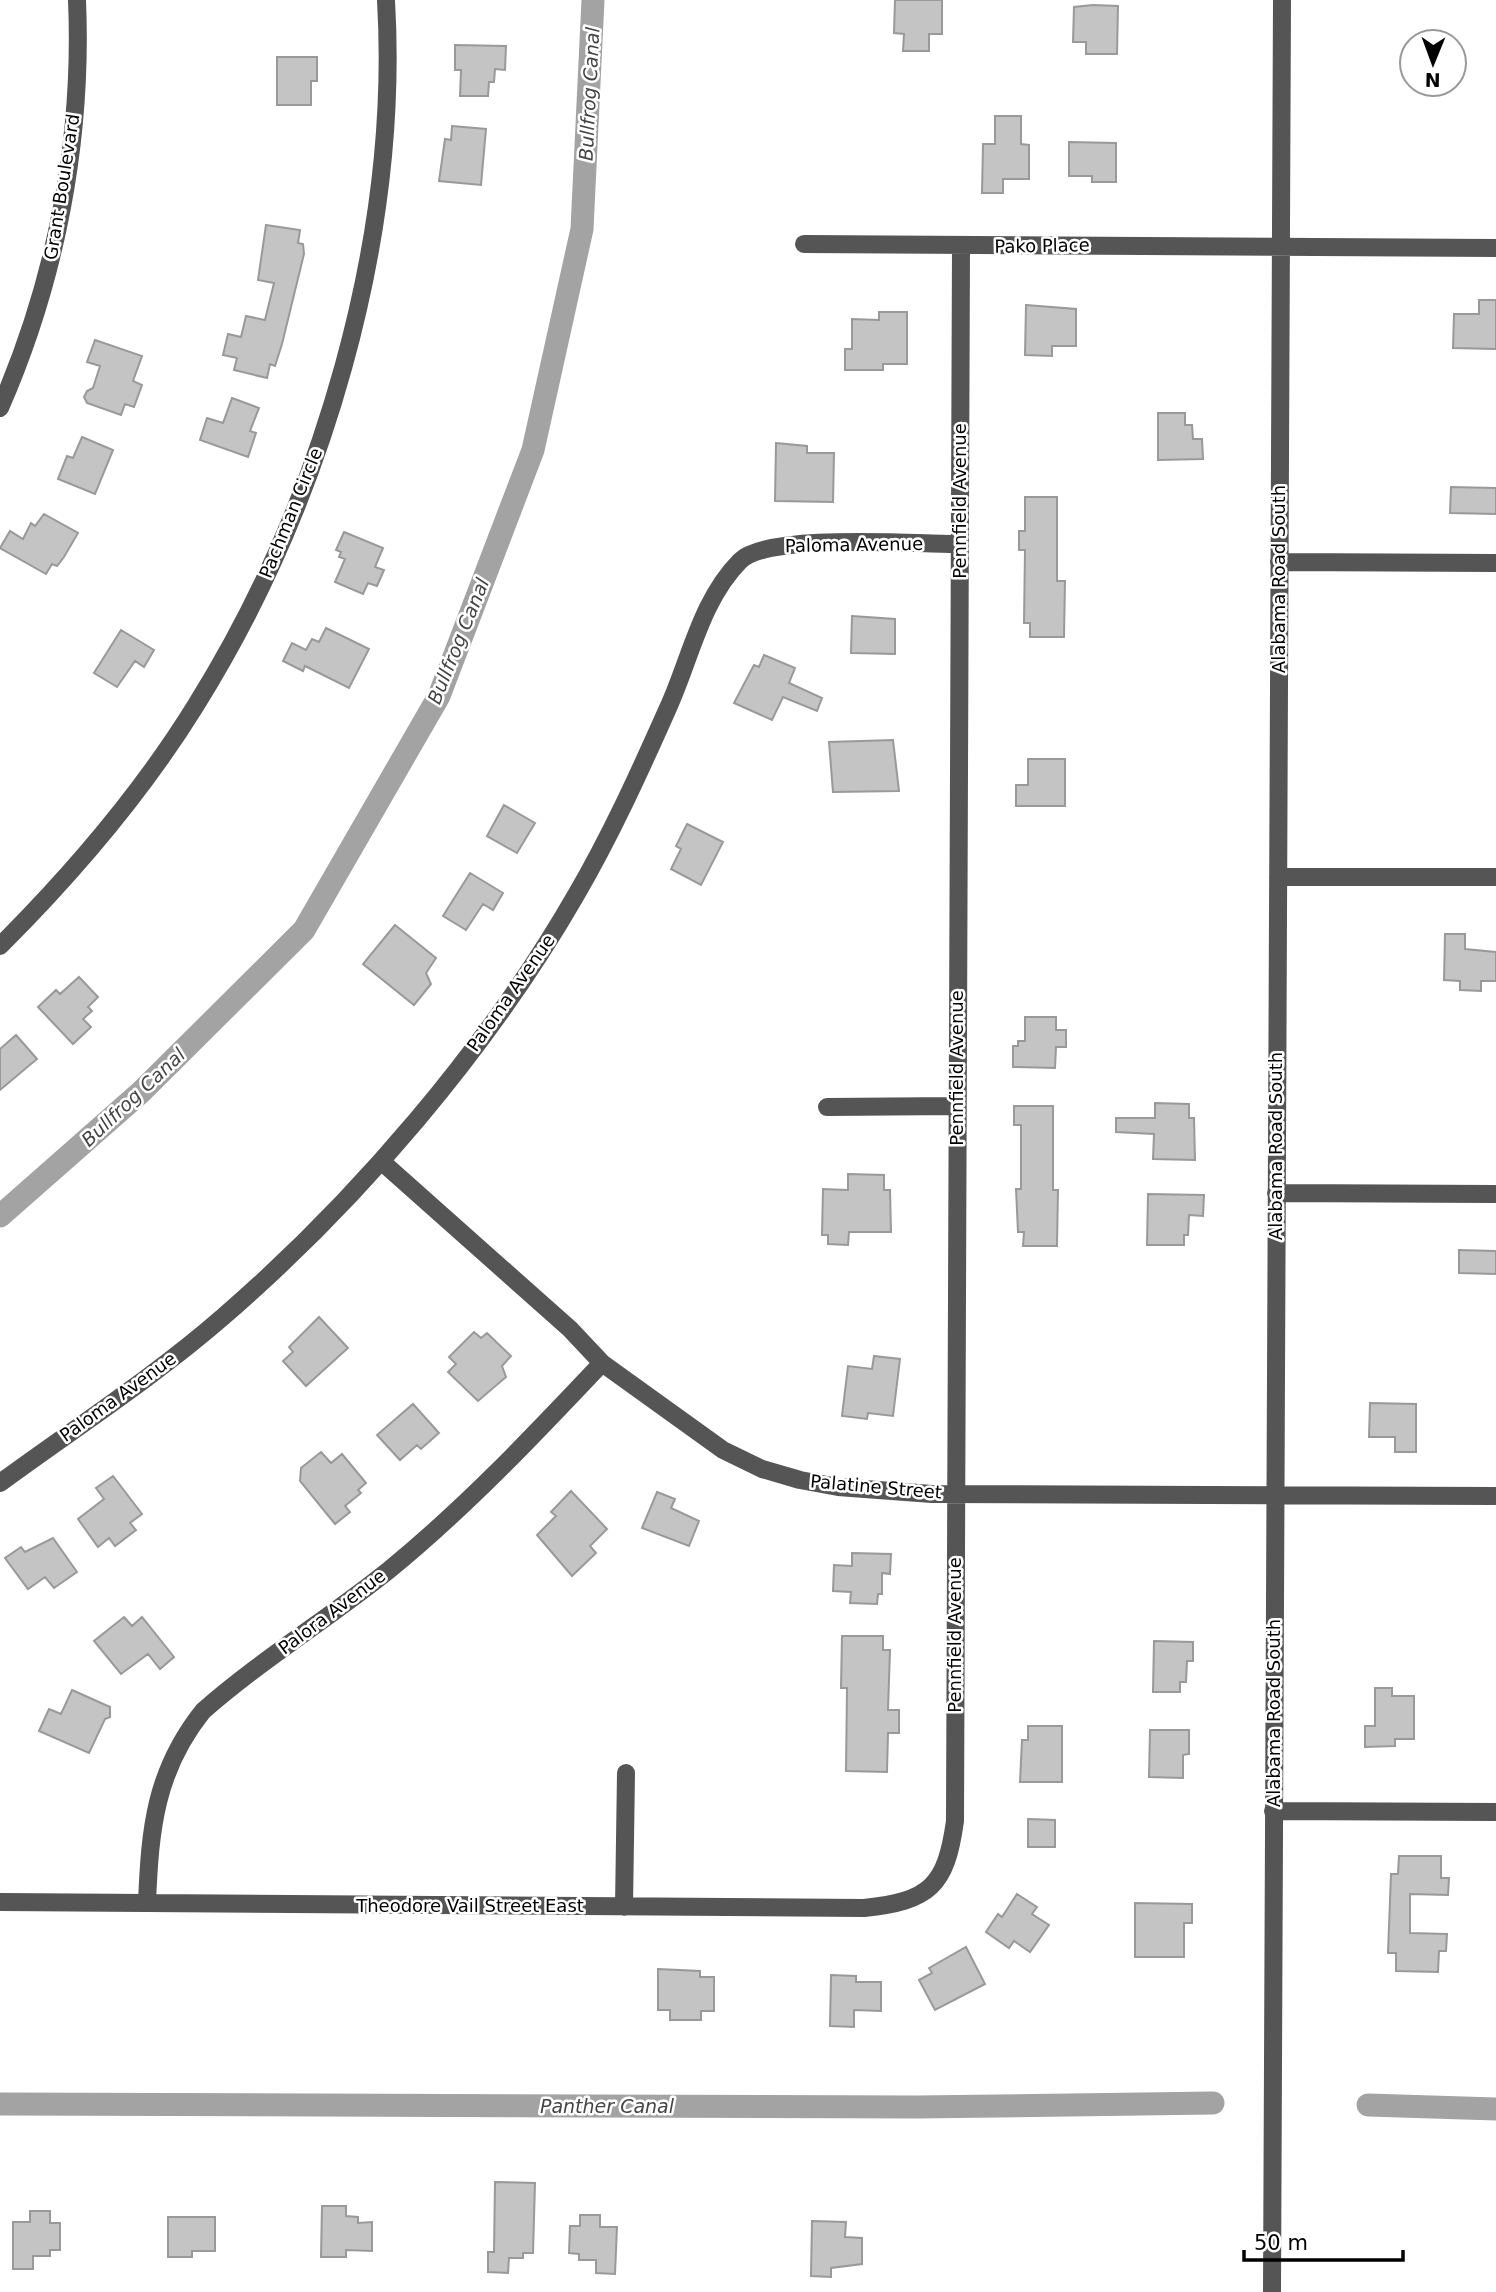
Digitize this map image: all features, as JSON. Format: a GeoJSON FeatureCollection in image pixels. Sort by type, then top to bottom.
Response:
{"type":"FeatureCollection","features":[{"type":"Feature","properties":{"kind":"street","name":"Grant Boulevard"},"geometry":{"type":"LineString","coordinates":[[0,408],[35,317],[61,214],[75,111],[77,0]]}},
{"type":"Feature","properties":{"kind":"street","name":"Pachman Circle"},"geometry":{"type":"LineString","coordinates":[[0,946],[69,877],[147,777],[196,705],[265,577],[312,466],[344,365],[368,254],[382,156],[386,0]]}},
{"type":"Feature","properties":{"kind":"street","name":"Alabama Road South"},"geometry":{"type":"LineString","coordinates":[[1272,2292],[1282,0]]}},
{"type":"Feature","properties":{"kind":"street","name":"Pako Place"},"geometry":{"type":"LineString","coordinates":[[804,244],[1496,248]]}},
{"type":"Feature","properties":{"kind":"street","name":"Pennfield Avenue"},"geometry":{"type":"LineString","coordinates":[[934,1885],[950,1857],[955,1821],[961,247]]}},
{"type":"Feature","properties":{"kind":"street","name":"Paloma Avenue"},"geometry":{"type":"LineString","coordinates":[[0,1483],[177,1354],[280,1265],[381,1161],[489,1028],[527,974],[607,839],[670,706],[715,592],[742,558],[774,546],[814,543],[958,544]]}},
{"type":"Feature","properties":{"kind":"street"},"geometry":{"type":"LineString","coordinates":[[1279,562],[1496,563]]}},
{"type":"Feature","properties":{"kind":"street"},"geometry":{"type":"LineString","coordinates":[[1278,877],[1496,877]]}},
{"type":"Feature","properties":{"kind":"street"},"geometry":{"type":"LineString","coordinates":[[827,1107],[956,1106]]}},
{"type":"Feature","properties":{"kind":"street","name":"Palatine Street"},"geometry":{"type":"LineString","coordinates":[[381,1161],[570,1329],[602,1363],[723,1450],[762,1469],[838,1487],[955,1493],[1496,1496]]}},
{"type":"Feature","properties":{"kind":"street"},"geometry":{"type":"LineString","coordinates":[[1276,1193],[1496,1194]]}},
{"type":"Feature","properties":{"kind":"street","name":"Palora Avenue"},"geometry":{"type":"LineString","coordinates":[[147,1903],[155,1806],[162,1781],[186,1733],[203,1712],[409,1552],[499,1471],[602,1363]]}},
{"type":"Feature","properties":{"kind":"street"},"geometry":{"type":"LineString","coordinates":[[624,1907],[626,1773]]}},
{"type":"Feature","properties":{"kind":"street"},"geometry":{"type":"LineString","coordinates":[[1273,1811],[1496,1812]]}},
{"type":"Feature","properties":{"kind":"street","name":"Theodore Vail Street East"},"geometry":{"type":"LineString","coordinates":[[0,1902],[864,1908],[912,1900],[934,1885]]}},
{"type":"Feature","properties":{"kind":"building"},"geometry":{"type":"Polygon","coordinates":[[[895,0],[942,0],[942,34],[929,34],[929,51],[903,51],[904,34],[894,33],[895,0]]]}},
{"type":"Feature","properties":{"kind":"building"},"geometry":{"type":"Polygon","coordinates":[[[1118,6],[1117,54],[1086,54],[1086,42],[1073,42],[1074,7],[1118,6]]]}},
{"type":"Feature","properties":{"kind":"building"},"geometry":{"type":"Polygon","coordinates":[[[455,45],[506,46],[505,70],[495,69],[494,82],[489,82],[488,96],[460,96],[461,70],[455,70],[455,45]]]}},
{"type":"Feature","properties":{"kind":"building"},"geometry":{"type":"Polygon","coordinates":[[[277,57],[317,57],[317,81],[311,81],[311,105],[277,105],[277,57]]]}},
{"type":"Feature","properties":{"kind":"building"},"geometry":{"type":"Polygon","coordinates":[[[995,116],[1021,116],[1021,144],[1029,145],[1029,179],[1003,179],[1003,193],[982,193],[983,144],[995,144],[995,116]]]}},
{"type":"Feature","properties":{"kind":"building"},"geometry":{"type":"Polygon","coordinates":[[[452,126],[486,129],[481,185],[439,181],[445,139],[451,140],[452,126]]]}},
{"type":"Feature","properties":{"kind":"building"},"geometry":{"type":"Polygon","coordinates":[[[1069,142],[1116,143],[1116,182],[1092,182],[1092,176],[1069,176],[1069,142]]]}},
{"type":"Feature","properties":{"kind":"building"},"geometry":{"type":"Polygon","coordinates":[[[266,225],[300,230],[298,243],[303,244],[304,254],[282,344],[275,366],[270,364],[267,378],[234,370],[237,358],[223,355],[228,334],[241,337],[246,316],[265,320],[274,283],[258,280],[266,225]]]}},
{"type":"Feature","properties":{"kind":"building"},"geometry":{"type":"Polygon","coordinates":[[[1479,300],[1496,300],[1496,349],[1453,348],[1454,314],[1479,314],[1479,300]]]}},
{"type":"Feature","properties":{"kind":"building"},"geometry":{"type":"Polygon","coordinates":[[[1026,305],[1076,309],[1076,346],[1052,346],[1052,356],[1025,355],[1026,305]]]}},
{"type":"Feature","properties":{"kind":"building"},"geometry":{"type":"Polygon","coordinates":[[[879,312],[907,312],[907,364],[883,364],[883,370],[845,370],[845,349],[852,349],[852,319],[879,320],[879,312]]]}},
{"type":"Feature","properties":{"kind":"building"},"geometry":{"type":"Polygon","coordinates":[[[95,340],[142,356],[133,381],[142,385],[134,407],[125,404],[121,415],[87,403],[84,397],[87,391],[93,388],[100,366],[87,362],[95,340]]]}},
{"type":"Feature","properties":{"kind":"building"},"geometry":{"type":"Polygon","coordinates":[[[232,398],[259,408],[250,431],[256,433],[248,457],[200,440],[207,418],[223,423],[232,398]]]}},
{"type":"Feature","properties":{"kind":"building"},"geometry":{"type":"Polygon","coordinates":[[[1158,413],[1185,413],[1185,425],[1192,425],[1193,439],[1202,439],[1203,459],[1158,460],[1158,413]]]}},
{"type":"Feature","properties":{"kind":"building"},"geometry":{"type":"Polygon","coordinates":[[[82,437],[113,450],[95,494],[58,479],[67,456],[73,458],[82,437]]]}},
{"type":"Feature","properties":{"kind":"building"},"geometry":{"type":"Polygon","coordinates":[[[776,443],[807,446],[807,453],[834,453],[833,502],[775,501],[776,443]]]}},
{"type":"Feature","properties":{"kind":"building"},"geometry":{"type":"Polygon","coordinates":[[[1451,487],[1496,488],[1496,514],[1450,513],[1451,487]]]}},
{"type":"Feature","properties":{"kind":"building"},"geometry":{"type":"Polygon","coordinates":[[[1025,497],[1057,497],[1057,581],[1065,581],[1064,637],[1030,637],[1030,623],[1024,623],[1025,550],[1019,550],[1019,531],[1025,531],[1025,497]]]}},
{"type":"Feature","properties":{"kind":"building"},"geometry":{"type":"Polygon","coordinates":[[[44,514],[78,533],[57,566],[52,564],[46,574],[0,548],[10,531],[23,539],[31,523],[35,526],[44,514]]]}},
{"type":"Feature","properties":{"kind":"building"},"geometry":{"type":"Polygon","coordinates":[[[344,532],[383,548],[375,567],[384,570],[377,586],[368,583],[363,594],[335,582],[345,559],[339,557],[341,552],[336,550],[344,532]]]}},
{"type":"Feature","properties":{"kind":"building"},"geometry":{"type":"Polygon","coordinates":[[[852,616],[895,619],[895,654],[851,653],[852,616]]]}},
{"type":"Feature","properties":{"kind":"building"},"geometry":{"type":"Polygon","coordinates":[[[326,628],[369,649],[349,688],[305,666],[303,671],[283,661],[292,643],[306,650],[312,639],[319,642],[326,628]]]}},
{"type":"Feature","properties":{"kind":"building"},"geometry":{"type":"Polygon","coordinates":[[[121,630],[154,650],[144,667],[135,661],[117,687],[94,673],[121,630]]]}},
{"type":"Feature","properties":{"kind":"building"},"geometry":{"type":"Polygon","coordinates":[[[764,655],[795,668],[789,683],[822,698],[817,711],[783,697],[772,720],[734,703],[754,665],[759,667],[764,655]]]}},
{"type":"Feature","properties":{"kind":"building"},"geometry":{"type":"Polygon","coordinates":[[[893,740],[899,791],[833,792],[829,742],[893,740]]]}},
{"type":"Feature","properties":{"kind":"building"},"geometry":{"type":"Polygon","coordinates":[[[1028,759],[1065,759],[1065,806],[1016,806],[1016,785],[1028,785],[1028,759]]]}},
{"type":"Feature","properties":{"kind":"building"},"geometry":{"type":"Polygon","coordinates":[[[504,805],[535,823],[517,853],[487,836],[504,805]]]}},
{"type":"Feature","properties":{"kind":"building"},"geometry":{"type":"Polygon","coordinates":[[[687,824],[723,842],[701,885],[671,869],[681,849],[676,846],[687,824]]]}},
{"type":"Feature","properties":{"kind":"building"},"geometry":{"type":"Polygon","coordinates":[[[470,873],[503,893],[493,910],[483,904],[466,930],[443,916],[470,873]]]}},
{"type":"Feature","properties":{"kind":"building"},"geometry":{"type":"Polygon","coordinates":[[[395,925],[436,958],[426,973],[431,984],[414,1005],[363,964],[395,925]]]}},
{"type":"Feature","properties":{"kind":"building"},"geometry":{"type":"Polygon","coordinates":[[[1445,934],[1465,934],[1465,949],[1496,952],[1496,981],[1481,981],[1481,991],[1460,990],[1460,981],[1444,980],[1445,934]]]}},
{"type":"Feature","properties":{"kind":"building"},"geometry":{"type":"Polygon","coordinates":[[[79,977],[98,997],[88,1007],[92,1011],[83,1019],[91,1027],[73,1044],[38,1007],[56,990],[60,994],[79,977]]]}},
{"type":"Feature","properties":{"kind":"building"},"geometry":{"type":"Polygon","coordinates":[[[1025,1017],[1056,1017],[1056,1030],[1066,1030],[1066,1047],[1056,1047],[1055,1068],[1013,1067],[1013,1046],[1018,1046],[1018,1041],[1025,1041],[1025,1017]]]}},
{"type":"Feature","properties":{"kind":"building"},"geometry":{"type":"Polygon","coordinates":[[[16,1035],[37,1059],[0,1090],[0,1049],[16,1035]]]}},
{"type":"Feature","properties":{"kind":"building"},"geometry":{"type":"Polygon","coordinates":[[[1155,1103],[1189,1104],[1189,1118],[1194,1118],[1195,1160],[1153,1159],[1154,1134],[1116,1132],[1116,1118],[1155,1118],[1155,1103]]]}},
{"type":"Feature","properties":{"kind":"building"},"geometry":{"type":"Polygon","coordinates":[[[1014,1106],[1053,1106],[1053,1190],[1058,1190],[1057,1246],[1023,1246],[1024,1232],[1018,1232],[1016,1189],[1021,1189],[1021,1125],[1014,1125],[1014,1106]]]}},
{"type":"Feature","properties":{"kind":"building"},"geometry":{"type":"Polygon","coordinates":[[[848,1174],[884,1175],[884,1190],[890,1190],[891,1232],[849,1232],[848,1245],[828,1244],[828,1235],[822,1235],[823,1189],[848,1190],[848,1174]]]}},
{"type":"Feature","properties":{"kind":"building"},"geometry":{"type":"Polygon","coordinates":[[[1148,1194],[1204,1195],[1203,1216],[1189,1215],[1188,1235],[1184,1235],[1184,1245],[1147,1245],[1148,1194]]]}},
{"type":"Feature","properties":{"kind":"building"},"geometry":{"type":"Polygon","coordinates":[[[1459,1250],[1496,1251],[1496,1274],[1459,1273],[1459,1250]]]}},
{"type":"Feature","properties":{"kind":"building"},"geometry":{"type":"Polygon","coordinates":[[[319,1317],[348,1348],[306,1386],[283,1361],[293,1352],[289,1347],[319,1317]]]}},
{"type":"Feature","properties":{"kind":"building"},"geometry":{"type":"Polygon","coordinates":[[[474,1332],[481,1338],[487,1333],[511,1356],[502,1366],[506,1377],[478,1401],[448,1372],[456,1364],[449,1357],[474,1332]]]}},
{"type":"Feature","properties":{"kind":"building"},"geometry":{"type":"Polygon","coordinates":[[[874,1356],[900,1359],[893,1416],[868,1413],[867,1419],[842,1416],[848,1366],[872,1369],[874,1356]]]}},
{"type":"Feature","properties":{"kind":"building"},"geometry":{"type":"Polygon","coordinates":[[[1370,1403],[1416,1404],[1416,1452],[1395,1452],[1395,1437],[1369,1437],[1370,1403]]]}},
{"type":"Feature","properties":{"kind":"building"},"geometry":{"type":"Polygon","coordinates":[[[413,1404],[439,1433],[421,1449],[417,1445],[400,1460],[377,1435],[413,1404]]]}},
{"type":"Feature","properties":{"kind":"building"},"geometry":{"type":"Polygon","coordinates":[[[321,1452],[331,1463],[342,1454],[366,1483],[358,1490],[361,1493],[345,1506],[350,1512],[335,1524],[300,1481],[301,1468],[321,1452]]]}},
{"type":"Feature","properties":{"kind":"building"},"geometry":{"type":"Polygon","coordinates":[[[113,1476],[142,1514],[130,1523],[136,1530],[115,1546],[109,1538],[98,1547],[78,1519],[104,1499],[96,1488],[113,1476]]]}},
{"type":"Feature","properties":{"kind":"building"},"geometry":{"type":"Polygon","coordinates":[[[571,1491],[607,1529],[590,1546],[596,1553],[572,1576],[537,1535],[556,1516],[551,1512],[571,1491]]]}},
{"type":"Feature","properties":{"kind":"building"},"geometry":{"type":"Polygon","coordinates":[[[657,1492],[675,1499],[671,1508],[699,1521],[689,1546],[642,1528],[657,1492]]]}},
{"type":"Feature","properties":{"kind":"building"},"geometry":{"type":"Polygon","coordinates":[[[53,1538],[77,1572],[54,1588],[45,1577],[28,1589],[5,1558],[21,1547],[25,1552],[53,1538]]]}},
{"type":"Feature","properties":{"kind":"building"},"geometry":{"type":"Polygon","coordinates":[[[852,1553],[891,1554],[890,1574],[882,1573],[882,1594],[878,1594],[877,1604],[850,1603],[851,1592],[833,1591],[834,1565],[852,1566],[852,1553]]]}},
{"type":"Feature","properties":{"kind":"building"},"geometry":{"type":"Polygon","coordinates":[[[124,1617],[132,1626],[142,1617],[174,1657],[160,1669],[148,1654],[121,1674],[94,1641],[124,1617]]]}},
{"type":"Feature","properties":{"kind":"building"},"geometry":{"type":"Polygon","coordinates":[[[842,1636],[883,1636],[883,1650],[890,1650],[888,1710],[899,1710],[899,1733],[888,1733],[887,1772],[846,1771],[847,1688],[841,1688],[842,1636]]]}},
{"type":"Feature","properties":{"kind":"building"},"geometry":{"type":"Polygon","coordinates":[[[1154,1641],[1193,1642],[1193,1661],[1187,1661],[1186,1682],[1180,1682],[1180,1692],[1153,1692],[1154,1641]]]}},
{"type":"Feature","properties":{"kind":"building"},"geometry":{"type":"Polygon","coordinates":[[[1375,1688],[1392,1688],[1392,1696],[1414,1696],[1414,1739],[1395,1739],[1395,1746],[1365,1747],[1365,1726],[1375,1726],[1375,1688]]]}},
{"type":"Feature","properties":{"kind":"building"},"geometry":{"type":"Polygon","coordinates":[[[72,1690],[110,1707],[110,1717],[105,1719],[89,1753],[39,1731],[49,1709],[61,1714],[72,1690]]]}},
{"type":"Feature","properties":{"kind":"building"},"geometry":{"type":"Polygon","coordinates":[[[1028,1726],[1062,1726],[1062,1782],[1020,1782],[1022,1740],[1028,1740],[1028,1726]]]}},
{"type":"Feature","properties":{"kind":"building"},"geometry":{"type":"Polygon","coordinates":[[[1150,1730],[1189,1730],[1189,1754],[1183,1755],[1183,1778],[1149,1777],[1150,1730]]]}},
{"type":"Feature","properties":{"kind":"building"},"geometry":{"type":"Polygon","coordinates":[[[1028,1819],[1055,1820],[1055,1847],[1028,1847],[1028,1819]]]}},
{"type":"Feature","properties":{"kind":"building"},"geometry":{"type":"Polygon","coordinates":[[[1399,1856],[1441,1856],[1441,1878],[1449,1878],[1448,1895],[1410,1894],[1410,1933],[1447,1934],[1446,1951],[1439,1951],[1438,1972],[1396,1971],[1396,1953],[1388,1953],[1391,1874],[1398,1874],[1399,1856]]]}},
{"type":"Feature","properties":{"kind":"building"},"geometry":{"type":"Polygon","coordinates":[[[1017,1894],[1037,1907],[1032,1914],[1049,1925],[1030,1952],[1014,1941],[1009,1948],[986,1932],[998,1914],[1002,1917],[1017,1894]]]}},
{"type":"Feature","properties":{"kind":"building"},"geometry":{"type":"Polygon","coordinates":[[[1135,1903],[1192,1904],[1192,1923],[1184,1923],[1184,1957],[1135,1957],[1135,1903]]]}},
{"type":"Feature","properties":{"kind":"building"},"geometry":{"type":"Polygon","coordinates":[[[966,1947],[985,1984],[935,2010],[919,1980],[932,1973],[929,1968],[966,1947]]]}},
{"type":"Feature","properties":{"kind":"building"},"geometry":{"type":"Polygon","coordinates":[[[658,1969],[700,1971],[700,1977],[714,1977],[714,2011],[701,2011],[701,2020],[670,2020],[670,2010],[658,2010],[658,1969]]]}},
{"type":"Feature","properties":{"kind":"building"},"geometry":{"type":"Polygon","coordinates":[[[831,1975],[856,1976],[856,1982],[881,1982],[881,2011],[854,2010],[854,2027],[830,2026],[831,1975]]]}},
{"type":"Feature","properties":{"kind":"building"},"geometry":{"type":"Polygon","coordinates":[[[495,2182],[535,2183],[533,2253],[523,2253],[523,2258],[509,2258],[508,2273],[488,2272],[488,2252],[494,2252],[495,2182]]]}},
{"type":"Feature","properties":{"kind":"building"},"geometry":{"type":"Polygon","coordinates":[[[322,2206],[346,2206],[346,2216],[358,2217],[358,2223],[372,2222],[372,2251],[346,2250],[346,2257],[321,2257],[322,2206]]]}},
{"type":"Feature","properties":{"kind":"building"},"geometry":{"type":"Polygon","coordinates":[[[30,2211],[50,2211],[50,2223],[60,2223],[60,2250],[50,2250],[50,2256],[33,2256],[33,2269],[13,2269],[13,2222],[30,2222],[30,2211]]]}},
{"type":"Feature","properties":{"kind":"building"},"geometry":{"type":"Polygon","coordinates":[[[580,2215],[600,2215],[600,2227],[617,2227],[615,2274],[596,2273],[596,2260],[579,2260],[579,2254],[569,2253],[570,2226],[580,2226],[580,2215]]]}},
{"type":"Feature","properties":{"kind":"building"},"geometry":{"type":"Polygon","coordinates":[[[168,2217],[215,2217],[215,2251],[192,2251],[192,2257],[168,2257],[168,2217]]]}},
{"type":"Feature","properties":{"kind":"building"},"geometry":{"type":"Polygon","coordinates":[[[812,2221],[846,2222],[845,2237],[862,2238],[862,2264],[831,2268],[831,2277],[811,2276],[812,2221]]]}},
{"type":"Feature","properties":{"kind":"waterway","name":"Bullfrog Canal"},"geometry":{"type":"LineString","coordinates":[[0,1216],[141,1092],[304,930],[439,696],[533,450],[582,229],[593,0]]}},
{"type":"Feature","properties":{"kind":"waterway","name":"Panther Canal"},"geometry":{"type":"LineString","coordinates":[[0,2104],[917,2107],[1213,2103]]}},
{"type":"Feature","properties":{"kind":"waterway"},"geometry":{"type":"LineString","coordinates":[[1368,2105],[1496,2109]]}}]}
